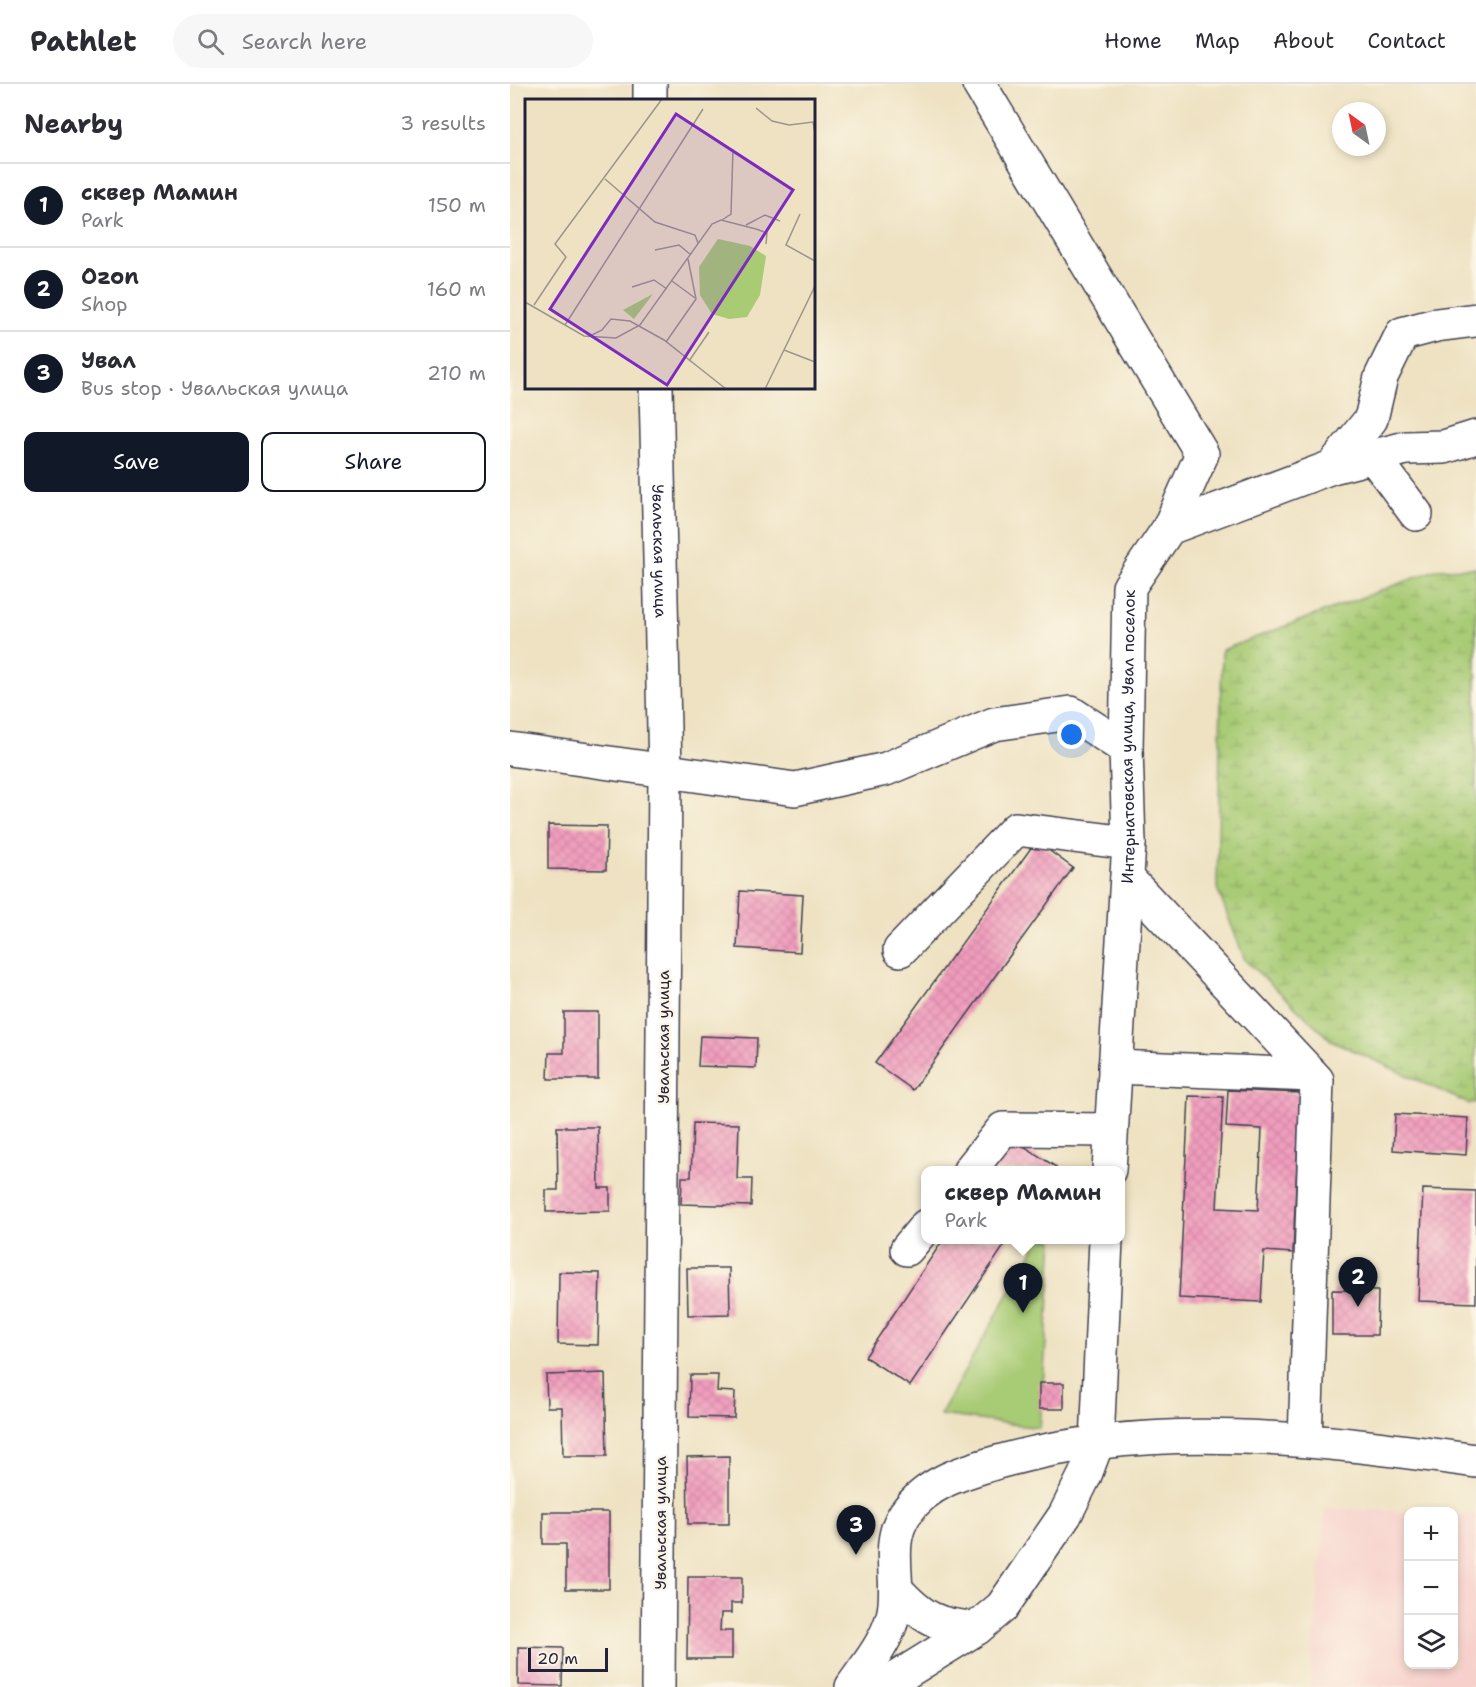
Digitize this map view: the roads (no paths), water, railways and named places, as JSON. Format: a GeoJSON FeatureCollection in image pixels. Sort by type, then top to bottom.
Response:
{"type":"FeatureCollection","features":[{"type":"Feature","properties":{"kind":"street","name":"Интернатовская улица, Увал поселок"},"geometry":{"type":"LineString","coordinates":[[979,84],[1202,454],[1169,528],[1130,587],[1126,749],[1129,843],[1109,1166]]}},
{"type":"Feature","properties":{"kind":"street"},"geometry":{"type":"LineString","coordinates":[[1332,467],[1371,419],[1381,377],[1402,334],[1436,325],[1476,320]]}},
{"type":"Feature","properties":{"kind":"street","name":"Увальская улица"},"geometry":{"type":"LineString","coordinates":[[656,388],[665,771],[658,1687]]}},
{"type":"Feature","properties":{"kind":"street"},"geometry":{"type":"LineString","coordinates":[[1169,528],[1332,467],[1406,448],[1444,447],[1476,437]]}},
{"type":"Feature","properties":{"kind":"street"},"geometry":{"type":"LineString","coordinates":[[1374,456],[1416,514]]}},
{"type":"Feature","properties":{"kind":"street"},"geometry":{"type":"LineString","coordinates":[[510,749],[795,789],[886,769],[994,724],[1071,713],[1126,749]]}},
{"type":"Feature","properties":{"kind":"street"},"geometry":{"type":"LineString","coordinates":[[900,950],[1016,829],[1129,843]]}},
{"type":"Feature","properties":{"kind":"street"},"geometry":{"type":"LineString","coordinates":[[1127,878],[1317,1080],[1305,1440]]}},
{"type":"Feature","properties":{"kind":"street"},"geometry":{"type":"LineString","coordinates":[[1115,1067],[1312,1075]]}},
{"type":"Feature","properties":{"kind":"street"},"geometry":{"type":"LineString","coordinates":[[973,1166],[1003,1129],[1111,1130]]}},
{"type":"Feature","properties":{"kind":"street"},"geometry":{"type":"LineString","coordinates":[[882,1687],[977,1628],[1002,1607],[1065,1515],[1097,1443],[1106,1244]]}},
{"type":"Feature","properties":{"kind":"street"},"geometry":{"type":"LineString","coordinates":[[852,1687],[880,1646],[893,1616],[896,1589],[893,1548],[904,1515],[925,1492],[956,1474],[1021,1456],[1097,1443],[1174,1434],[1305,1440],[1476,1461]]}},
{"type":"Feature","properties":{"kind":"street"},"geometry":{"type":"LineString","coordinates":[[896,1589],[914,1609],[934,1622],[953,1627],[977,1628]]}},
{"type":"Feature","properties":{"kind":"place","name":"Ozon"},"geometry":{"type":"Point","coordinates":[1358,1307]}},
{"type":"Feature","properties":{"kind":"place","name":"сквер Мамин"},"geometry":{"type":"Point","coordinates":[1023,1313]}},
{"type":"Feature","properties":{"kind":"place","name":"Увал"},"geometry":{"type":"Point","coordinates":[856,1555]}}]}
